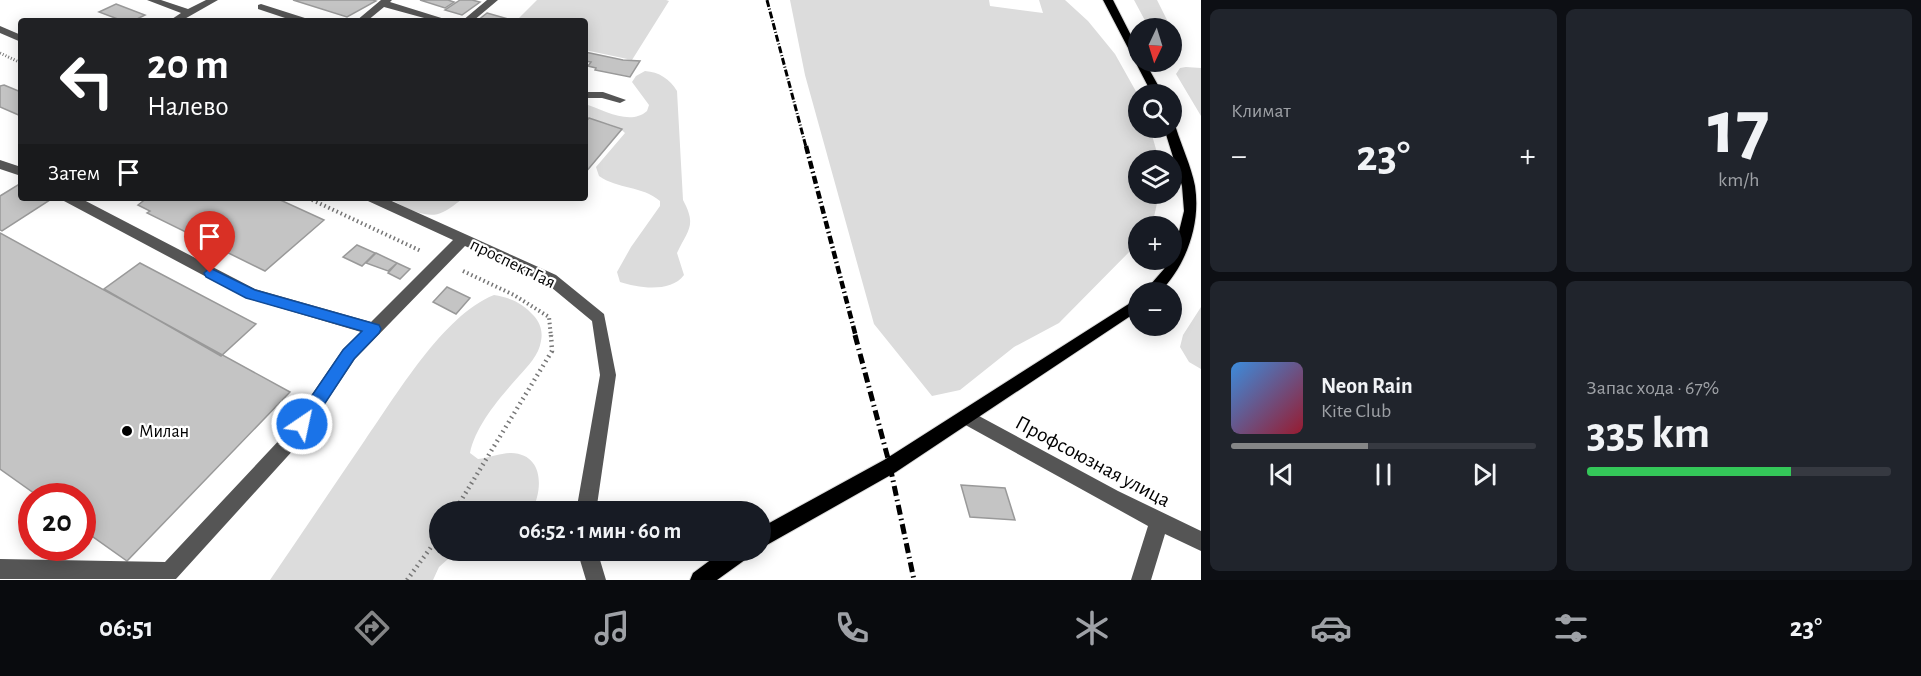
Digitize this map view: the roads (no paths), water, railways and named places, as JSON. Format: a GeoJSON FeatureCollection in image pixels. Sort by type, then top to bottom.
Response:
{"type":"FeatureCollection","features":[{"type":"Feature","properties":{"kind":"main road"},"geometry":{"type":"LineString","coordinates":[[1108,0],[1128,39]]}},
{"type":"Feature","properties":{"kind":"main road"},"geometry":{"type":"LineString","coordinates":[[1160,282],[1169,273],[1184,243],[1191,211],[1189,186],[1173,138]]}},
{"type":"Feature","properties":{"kind":"main road"},"geometry":{"type":"LineString","coordinates":[[771,534],[890,466],[1128,311]]}},
{"type":"Feature","properties":{"kind":"main road"},"geometry":{"type":"LineString","coordinates":[[700,580],[727,561]]}},
{"type":"Feature","properties":{"kind":"street"},"geometry":{"type":"LineString","coordinates":[[152,0],[189,13]]}},
{"type":"Feature","properties":{"kind":"street"},"geometry":{"type":"LineString","coordinates":[[180,18],[213,0]]}},
{"type":"Feature","properties":{"kind":"street"},"geometry":{"type":"LineString","coordinates":[[471,18],[493,0]]}},
{"type":"Feature","properties":{"kind":"street"},"geometry":{"type":"LineString","coordinates":[[365,18],[386,2],[437,18]]}},
{"type":"Feature","properties":{"kind":"street"},"geometry":{"type":"LineString","coordinates":[[261,7],[295,18]]}},
{"type":"Feature","properties":{"kind":"street"},"geometry":{"type":"LineString","coordinates":[[0,29],[18,38]]}},
{"type":"Feature","properties":{"kind":"street"},"geometry":{"type":"LineString","coordinates":[[588,94],[603,95],[620,100]]}},
{"type":"Feature","properties":{"kind":"street"},"geometry":{"type":"LineString","coordinates":[[0,164],[18,171]]}},
{"type":"Feature","properties":{"kind":"street"},"geometry":{"type":"LineString","coordinates":[[75,201],[251,294],[374,329]]}},
{"type":"Feature","properties":{"kind":"street","name":"проспект Гая"},"geometry":{"type":"LineString","coordinates":[[380,201],[551,279],[599,318],[608,375],[588,501]]}},
{"type":"Feature","properties":{"kind":"street"},"geometry":{"type":"LineString","coordinates":[[0,569],[169,572],[290,441],[348,354],[463,239]]}},
{"type":"Feature","properties":{"kind":"street","name":"Профсоюзная улица"},"geometry":{"type":"LineString","coordinates":[[966,417],[1159,522],[1201,541]]}},
{"type":"Feature","properties":{"kind":"street"},"geometry":{"type":"LineString","coordinates":[[1141,580],[1159,522]]}},
{"type":"Feature","properties":{"kind":"street"},"geometry":{"type":"LineString","coordinates":[[590,561],[596,580]]}},
{"type":"Feature","properties":{"kind":"railway"},"geometry":{"type":"LineString","coordinates":[[767,0],[806,147]]}},
{"type":"Feature","properties":{"kind":"railway"},"geometry":{"type":"LineString","coordinates":[[806,146],[856,337]]}},
{"type":"Feature","properties":{"kind":"railway"},"geometry":{"type":"LineString","coordinates":[[855,335],[890,466],[914,580]]}},
{"type":"Feature","properties":{"kind":"place","name":"Милан"},"geometry":{"type":"Point","coordinates":[127,431]}}]}
